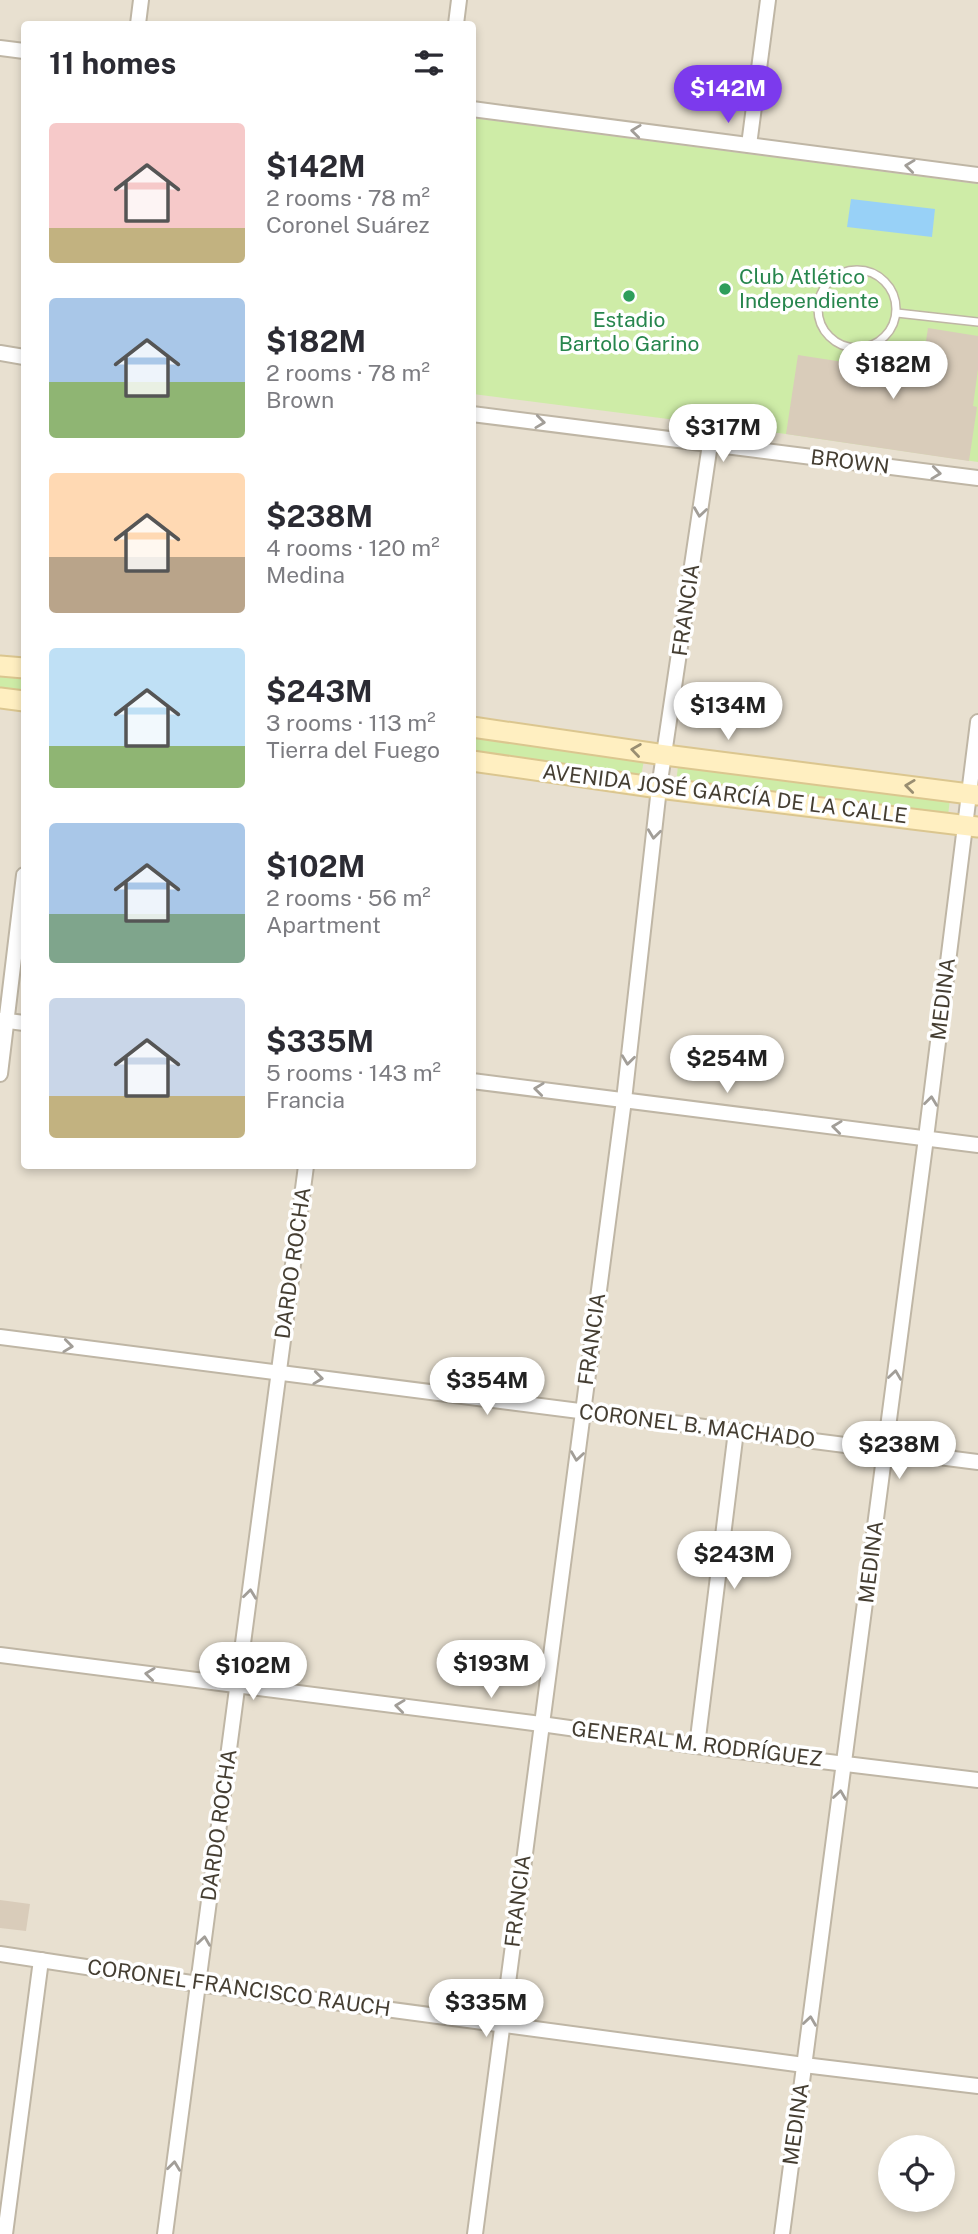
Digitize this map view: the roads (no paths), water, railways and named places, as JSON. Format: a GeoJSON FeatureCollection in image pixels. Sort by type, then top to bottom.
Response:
{"type":"FeatureCollection","features":[{"type":"Feature","properties":{"kind":"main road"},"geometry":{"type":"LineString","coordinates":[[0,666],[21,668]]}},
{"type":"Feature","properties":{"kind":"main road"},"geometry":{"type":"LineString","coordinates":[[0,698],[21,701]]}},
{"type":"Feature","properties":{"kind":"main road","name":"AVENIDA JOSÉ GARCÍA DE LA CALLE"},"geometry":{"type":"LineString","coordinates":[[476,728],[665,755],[973,794]]}},
{"type":"Feature","properties":{"kind":"main road","name":"AVENIDA JOSÉ GARCÍA DE LA CALLE"},"geometry":{"type":"LineString","coordinates":[[476,762],[659,788],[971,826]]}},
{"type":"Feature","properties":{"kind":"street"},"geometry":{"type":"LineString","coordinates":[[138,21],[141,0]]}},
{"type":"Feature","properties":{"kind":"street"},"geometry":{"type":"LineString","coordinates":[[456,21],[460,0]]}},
{"type":"Feature","properties":{"kind":"street"},"geometry":{"type":"LineString","coordinates":[[749,145],[768,0]]}},
{"type":"Feature","properties":{"kind":"street"},"geometry":{"type":"LineString","coordinates":[[0,48],[21,51]]}},
{"type":"Feature","properties":{"kind":"street"},"geometry":{"type":"LineString","coordinates":[[476,110],[978,175]]}},
{"type":"Feature","properties":{"kind":"street"},"geometry":{"type":"LineString","coordinates":[[0,353],[21,356]]}},
{"type":"Feature","properties":{"kind":"street","name":"BROWN"},"geometry":{"type":"LineString","coordinates":[[476,415],[978,478]]}},
{"type":"Feature","properties":{"kind":"street","name":"FRANCIA"},"geometry":{"type":"LineString","coordinates":[[475,2234],[624,1100],[659,788],[710,444]]}},
{"type":"Feature","properties":{"kind":"street","name":"MEDINA"},"geometry":{"type":"LineString","coordinates":[[782,2234],[926,1138],[971,826],[978,722]]}},
{"type":"Feature","properties":{"kind":"street"},"geometry":{"type":"LineString","coordinates":[[0,1074],[3,1021],[21,896]]}},
{"type":"Feature","properties":{"kind":"street"},"geometry":{"type":"LineString","coordinates":[[3,1021],[21,1023]]}},
{"type":"Feature","properties":{"kind":"street"},"geometry":{"type":"LineString","coordinates":[[476,1081],[978,1145]]}},
{"type":"Feature","properties":{"kind":"street","name":"DARDO ROCHA"},"geometry":{"type":"LineString","coordinates":[[165,2234],[306,1169]]}},
{"type":"Feature","properties":{"kind":"street","name":"CORONEL B. MACHADO"},"geometry":{"type":"LineString","coordinates":[[0,1337],[978,1462]]}},
{"type":"Feature","properties":{"kind":"street"},"geometry":{"type":"LineString","coordinates":[[697,1746],[736,1431]]}},
{"type":"Feature","properties":{"kind":"street","name":"GENERAL M. RODRÍGUEZ"},"geometry":{"type":"LineString","coordinates":[[0,1655],[978,1780]]}},
{"type":"Feature","properties":{"kind":"street","name":"CORONEL FRANCISCO RAUCH"},"geometry":{"type":"LineString","coordinates":[[0,1954],[198,1984],[978,2086]]}},
{"type":"Feature","properties":{"kind":"street"},"geometry":{"type":"LineString","coordinates":[[5,2234],[41,1961]]}},
{"type":"Feature","properties":{"kind":"lane"},"geometry":{"type":"LineString","coordinates":[[857,269],[878,275],[896,298],[897,313],[885,338],[865,349],[846,348],[824,332],[817,308],[822,290],[837,274],[857,269]]}},
{"type":"Feature","properties":{"kind":"lane"},"geometry":{"type":"LineString","coordinates":[[897,313],[978,322]]}},
{"type":"Feature","properties":{"kind":"water"},"geometry":{"type":"Polygon","coordinates":[[[851,199],[935,209],[932,237],[847,227],[851,199]]]}},
{"type":"Feature","properties":{"kind":"place","name":"Club Atlético Independiente"},"geometry":{"type":"Point","coordinates":[725,289]}},
{"type":"Feature","properties":{"kind":"place","name":"Estadio Bartolo Garino"},"geometry":{"type":"Point","coordinates":[629,296]}}]}
